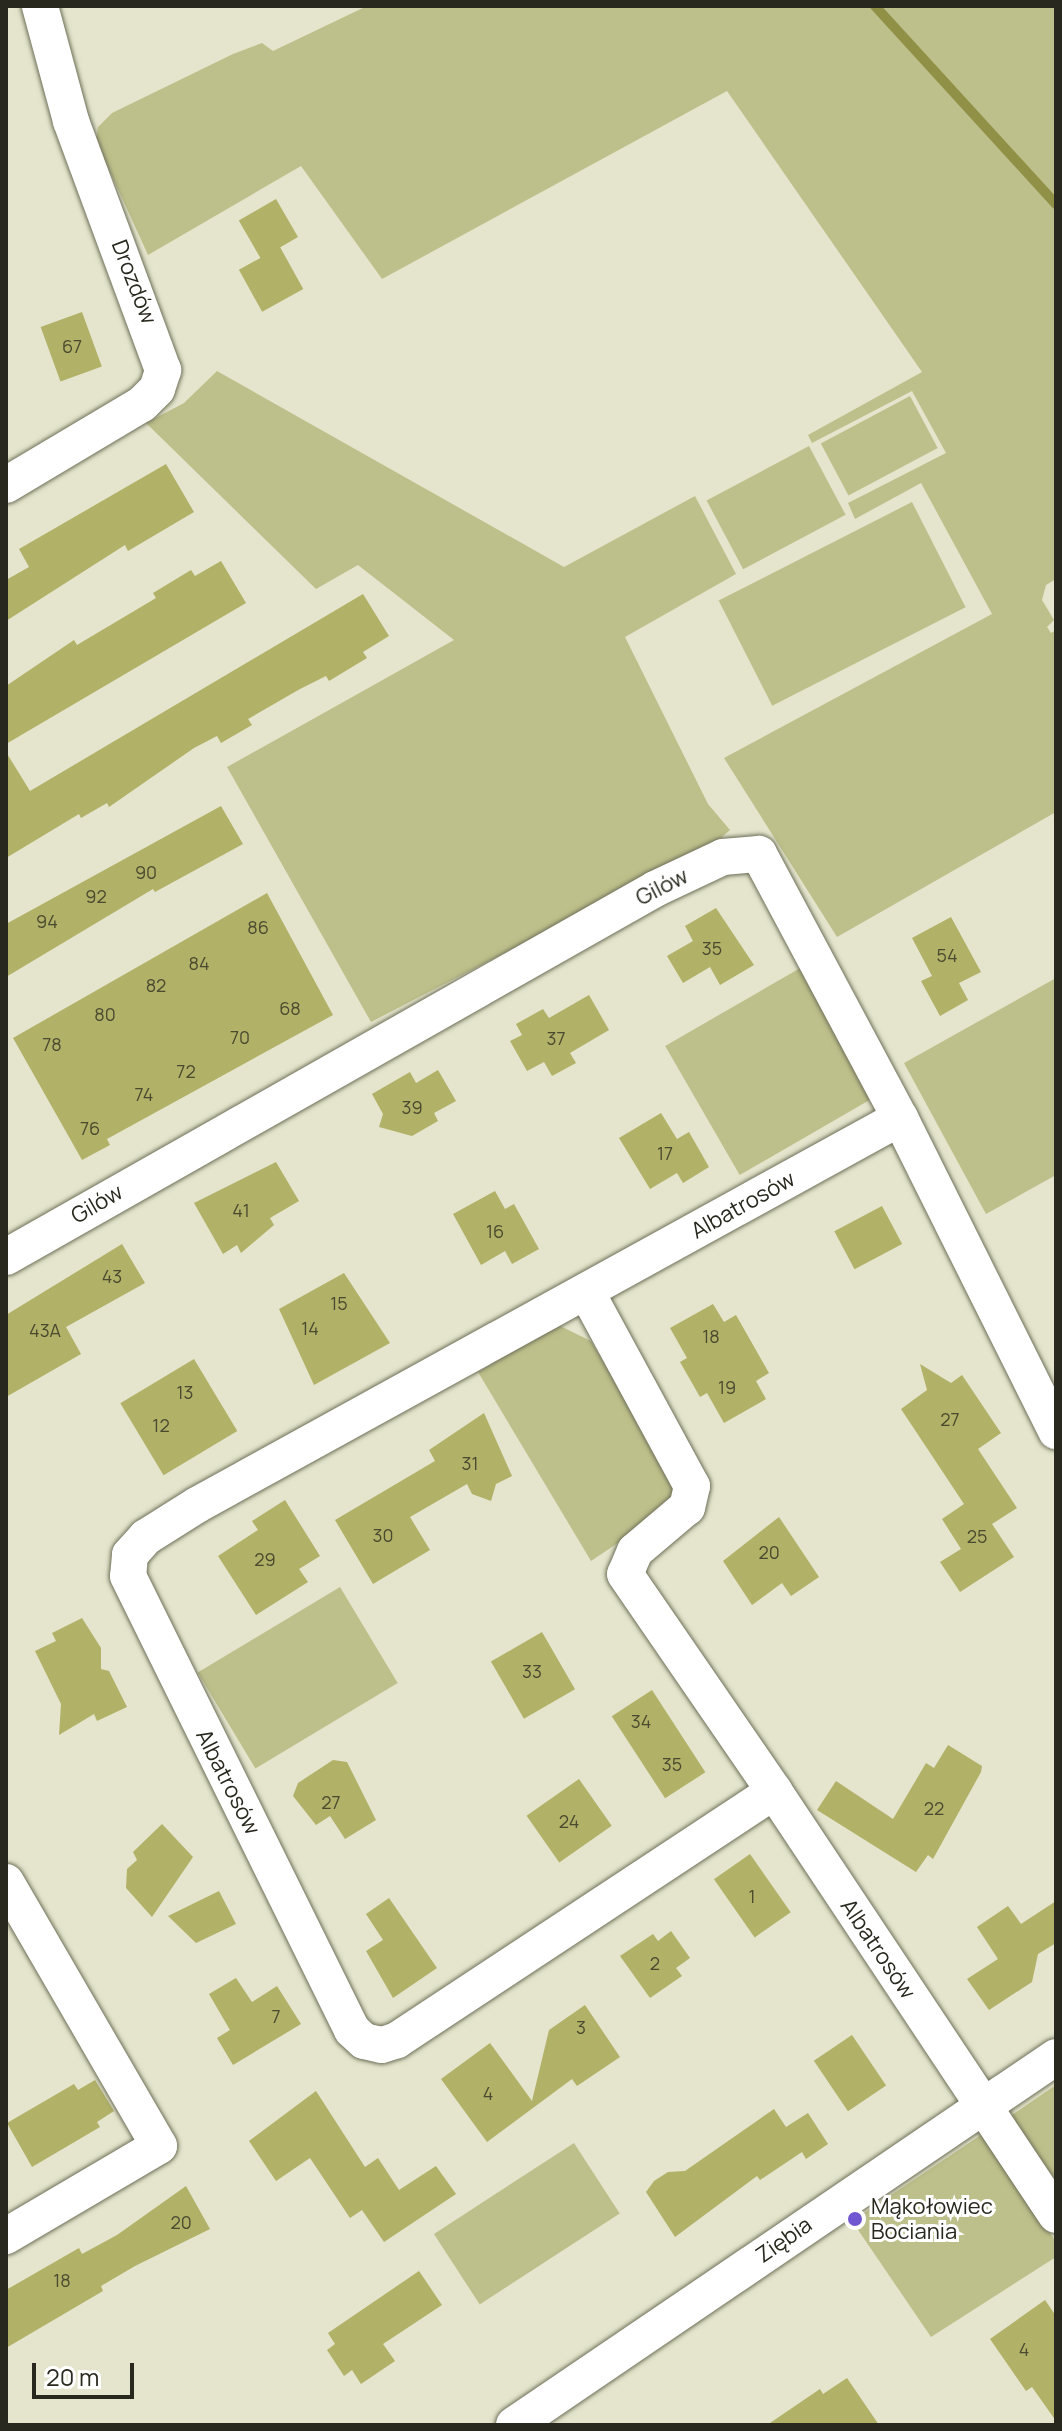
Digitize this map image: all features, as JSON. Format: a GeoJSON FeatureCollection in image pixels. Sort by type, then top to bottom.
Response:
{"type":"FeatureCollection","features":[{"type":"Feature","properties":{"kind":"street","name":"Drozdów"},"geometry":{"type":"LineString","coordinates":[[6,485],[142,404],[157,389],[163,370],[71,121],[40,6]]}},
{"type":"Feature","properties":{"kind":"street","name":"Gilów"},"geometry":{"type":"LineString","coordinates":[[6,1257],[655,889],[723,857],[759,854],[900,1118],[1056,1431]]}},
{"type":"Feature","properties":{"kind":"street","name":"Albatrosów"},"geometry":{"type":"LineString","coordinates":[[774,1791],[397,2040],[382,2045],[364,2041],[352,2030],[128,1576],[130,1555],[146,1537],[184,1513],[900,1118]]}},
{"type":"Feature","properties":{"kind":"street","name":"Albatrosów"},"geometry":{"type":"LineString","coordinates":[[586,1291],[692,1486],[687,1507],[635,1551],[625,1574],[774,1791],[1056,2215]]}},
{"type":"Feature","properties":{"kind":"street"},"geometry":{"type":"LineString","coordinates":[[6,1882],[159,2146],[6,2236]]}},
{"type":"Feature","properties":{"kind":"street","name":"Ziębia"},"geometry":{"type":"LineString","coordinates":[[514,2425],[1056,2057]]}},
{"type":"Feature","properties":{"kind":"green space"},"geometry":{"type":"Polygon","coordinates":[[[367,6],[1056,6],[1056,579],[1046,585],[1042,600],[1054,620],[1047,627],[1051,633],[1056,630],[1056,812],[837,937],[724,758],[992,614],[921,483],[855,519],[848,503],[946,453],[912,391],[812,443],[808,435],[922,372],[727,91],[382,279],[301,166],[148,255],[96,141],[98,127],[112,113],[233,54],[262,43],[273,51],[367,6]]]}},
{"type":"Feature","properties":{"kind":"green space"},"geometry":{"type":"Polygon","coordinates":[[[217,371],[564,567],[695,496],[736,574],[625,637],[708,804],[730,830],[713,845],[371,1022],[227,767],[454,640],[358,565],[316,589],[146,423],[184,403],[217,371]]]}},
{"type":"Feature","properties":{"kind":"green space"},"geometry":{"type":"Polygon","coordinates":[[[910,396],[938,448],[849,496],[821,443],[910,396]]]}},
{"type":"Feature","properties":{"kind":"green space"},"geometry":{"type":"Polygon","coordinates":[[[809,446],[846,515],[743,569],[707,500],[809,446]]]}},
{"type":"Feature","properties":{"kind":"green space"},"geometry":{"type":"Polygon","coordinates":[[[912,502],[966,607],[772,706],[719,601],[912,502]]]}},
{"type":"Feature","properties":{"kind":"green space"},"geometry":{"type":"Polygon","coordinates":[[[802,967],[876,1096],[740,1175],[665,1046],[802,967]]]}},
{"type":"Feature","properties":{"kind":"green space"},"geometry":{"type":"Polygon","coordinates":[[[1056,978],[1056,1175],[986,1214],[904,1063],[1056,978]]]}},
{"type":"Feature","properties":{"kind":"green space"},"geometry":{"type":"Polygon","coordinates":[[[556,1324],[591,1341],[674,1481],[670,1508],[591,1561],[478,1372],[556,1324]]]}},
{"type":"Feature","properties":{"kind":"green space"},"geometry":{"type":"Polygon","coordinates":[[[340,1587],[398,1683],[255,1768],[198,1672],[340,1587]]]}},
{"type":"Feature","properties":{"kind":"green space"},"geometry":{"type":"Polygon","coordinates":[[[1056,2085],[1056,2180],[1009,2117],[1056,2085]]]}},
{"type":"Feature","properties":{"kind":"green space"},"geometry":{"type":"Polygon","coordinates":[[[984,2133],[1056,2242],[1056,2257],[931,2337],[852,2221],[984,2133]]]}},
{"type":"Feature","properties":{"kind":"green space"},"geometry":{"type":"Polygon","coordinates":[[[574,2143],[620,2213],[480,2304],[434,2234],[574,2143]]]}},
{"type":"Feature","properties":{"kind":"building"},"geometry":{"type":"Polygon","coordinates":[[[276,199],[298,237],[261,259],[239,220],[276,199]]]}},
{"type":"Feature","properties":{"kind":"building"},"geometry":{"type":"Polygon","coordinates":[[[280,247],[303,289],[262,312],[239,270],[280,247]]]}},
{"type":"Feature","properties":{"kind":"building"},"geometry":{"type":"Polygon","coordinates":[[[82,312],[102,367],[60,382],[41,327],[82,312]]]}},
{"type":"Feature","properties":{"kind":"building"},"geometry":{"type":"Polygon","coordinates":[[[166,464],[194,512],[128,551],[125,545],[6,621],[6,580],[29,567],[19,549],[166,464]]]}},
{"type":"Feature","properties":{"kind":"building"},"geometry":{"type":"Polygon","coordinates":[[[221,561],[246,603],[6,744],[6,686],[74,640],[77,645],[156,598],[153,593],[191,570],[195,576],[221,561]]]}},
{"type":"Feature","properties":{"kind":"building"},"geometry":{"type":"Polygon","coordinates":[[[363,594],[389,636],[363,652],[367,658],[329,681],[326,676],[300,689],[248,719],[252,725],[221,743],[217,736],[194,748],[109,807],[107,803],[81,818],[79,814],[6,858],[6,752],[30,791],[363,594]]]}},
{"type":"Feature","properties":{"kind":"building"},"geometry":{"type":"Polygon","coordinates":[[[221,806],[243,844],[155,892],[153,889],[6,977],[6,924],[221,806]]]}},
{"type":"Feature","properties":{"kind":"building"},"geometry":{"type":"Polygon","coordinates":[[[267,893],[333,1015],[107,1139],[110,1145],[82,1160],[13,1038],[267,893]]]}},
{"type":"Feature","properties":{"kind":"building"},"geometry":{"type":"Polygon","coordinates":[[[716,908],[754,965],[720,985],[710,967],[683,983],[667,956],[693,941],[685,926],[716,908]]]}},
{"type":"Feature","properties":{"kind":"building"},"geometry":{"type":"Polygon","coordinates":[[[951,917],[981,972],[959,983],[968,1000],[940,1016],[921,981],[932,976],[912,938],[951,917]]]}},
{"type":"Feature","properties":{"kind":"building"},"geometry":{"type":"Polygon","coordinates":[[[589,995],[609,1030],[570,1053],[576,1063],[552,1076],[544,1062],[527,1071],[510,1041],[522,1035],[516,1024],[543,1009],[549,1018],[589,995]]]}},
{"type":"Feature","properties":{"kind":"building"},"geometry":{"type":"Polygon","coordinates":[[[438,1070],[456,1101],[434,1113],[438,1121],[412,1136],[379,1127],[383,1114],[372,1094],[410,1072],[416,1083],[438,1070]]]}},
{"type":"Feature","properties":{"kind":"building"},"geometry":{"type":"Polygon","coordinates":[[[661,1113],[677,1139],[689,1132],[709,1167],[683,1183],[677,1173],[650,1189],[619,1138],[661,1113]]]}},
{"type":"Feature","properties":{"kind":"building"},"geometry":{"type":"Polygon","coordinates":[[[276,1162],[299,1201],[270,1218],[274,1225],[241,1253],[237,1245],[223,1254],[194,1203],[276,1162]]]}},
{"type":"Feature","properties":{"kind":"building"},"geometry":{"type":"Polygon","coordinates":[[[495,1191],[505,1209],[514,1204],[539,1249],[512,1264],[505,1251],[481,1265],[453,1214],[495,1191]]]}},
{"type":"Feature","properties":{"kind":"building"},"geometry":{"type":"Polygon","coordinates":[[[882,1206],[902,1244],[855,1269],[834,1231],[882,1206]]]}},
{"type":"Feature","properties":{"kind":"building"},"geometry":{"type":"Polygon","coordinates":[[[122,1244],[145,1283],[66,1327],[81,1354],[6,1397],[6,1315],[122,1244]]]}},
{"type":"Feature","properties":{"kind":"building"},"geometry":{"type":"Polygon","coordinates":[[[344,1273],[390,1343],[314,1385],[279,1309],[344,1273]]]}},
{"type":"Feature","properties":{"kind":"building"},"geometry":{"type":"Polygon","coordinates":[[[713,1304],[724,1322],[736,1315],[769,1373],[756,1381],[766,1399],[724,1423],[707,1393],[700,1397],[680,1362],[687,1358],[670,1328],[713,1304]]]}},
{"type":"Feature","properties":{"kind":"building"},"geometry":{"type":"Polygon","coordinates":[[[194,1359],[237,1431],[164,1475],[120,1403],[194,1359]]]}},
{"type":"Feature","properties":{"kind":"building"},"geometry":{"type":"Polygon","coordinates":[[[920,1364],[951,1383],[962,1375],[1001,1433],[978,1449],[1017,1508],[992,1524],[1014,1557],[960,1592],[940,1562],[961,1549],[942,1519],[964,1504],[901,1409],[927,1390],[920,1364]]]}},
{"type":"Feature","properties":{"kind":"building"},"geometry":{"type":"Polygon","coordinates":[[[484,1413],[512,1476],[496,1484],[491,1501],[472,1494],[467,1484],[410,1517],[430,1550],[373,1584],[335,1520],[435,1461],[429,1450],[484,1413]]]}},
{"type":"Feature","properties":{"kind":"building"},"geometry":{"type":"Polygon","coordinates":[[[285,1500],[320,1556],[299,1569],[308,1582],[256,1615],[218,1556],[258,1530],[252,1521],[285,1500]]]}},
{"type":"Feature","properties":{"kind":"building"},"geometry":{"type":"Polygon","coordinates":[[[779,1517],[819,1577],[791,1596],[782,1583],[752,1605],[723,1561],[779,1517]]]}},
{"type":"Feature","properties":{"kind":"building"},"geometry":{"type":"Polygon","coordinates":[[[82,1618],[101,1648],[101,1669],[109,1671],[127,1707],[97,1721],[94,1714],[59,1735],[61,1704],[35,1651],[56,1641],[52,1633],[82,1618]]]}},
{"type":"Feature","properties":{"kind":"building"},"geometry":{"type":"Polygon","coordinates":[[[542,1632],[575,1689],[524,1719],[491,1662],[542,1632]]]}},
{"type":"Feature","properties":{"kind":"building"},"geometry":{"type":"Polygon","coordinates":[[[652,1690],[705,1772],[665,1798],[612,1716],[652,1690]]]}},
{"type":"Feature","properties":{"kind":"building"},"geometry":{"type":"Polygon","coordinates":[[[948,1745],[982,1766],[981,1772],[933,1859],[928,1855],[916,1872],[817,1810],[836,1781],[893,1819],[926,1763],[934,1768],[948,1745]]]}},
{"type":"Feature","properties":{"kind":"building"},"geometry":{"type":"Polygon","coordinates":[[[333,1760],[347,1762],[376,1820],[345,1839],[330,1816],[316,1825],[293,1796],[298,1783],[333,1760]]]}},
{"type":"Feature","properties":{"kind":"building"},"geometry":{"type":"Polygon","coordinates":[[[579,1779],[612,1826],[559,1862],[527,1816],[579,1779]]]}},
{"type":"Feature","properties":{"kind":"building"},"geometry":{"type":"Polygon","coordinates":[[[162,1824],[193,1857],[152,1917],[126,1888],[127,1869],[137,1860],[133,1852],[162,1824]]]}},
{"type":"Feature","properties":{"kind":"building"},"geometry":{"type":"Polygon","coordinates":[[[750,1854],[791,1912],[755,1937],[714,1879],[750,1854]]]}},
{"type":"Feature","properties":{"kind":"building"},"geometry":{"type":"Polygon","coordinates":[[[219,1891],[236,1924],[196,1943],[168,1916],[219,1891]]]}},
{"type":"Feature","properties":{"kind":"building"},"geometry":{"type":"Polygon","coordinates":[[[389,1898],[437,1968],[393,1998],[366,1951],[383,1940],[366,1914],[389,1898]]]}},
{"type":"Feature","properties":{"kind":"building"},"geometry":{"type":"Polygon","coordinates":[[[1056,1901],[1056,1943],[1038,1954],[1032,1982],[989,2010],[967,1979],[998,1959],[977,1927],[1008,1906],[1021,1924],[1056,1901]]]}},
{"type":"Feature","properties":{"kind":"building"},"geometry":{"type":"Polygon","coordinates":[[[671,1931],[690,1958],[676,1968],[682,1976],[650,1998],[620,1956],[653,1934],[658,1941],[671,1931]]]}},
{"type":"Feature","properties":{"kind":"building"},"geometry":{"type":"Polygon","coordinates":[[[236,1978],[252,2002],[277,1986],[301,2024],[233,2065],[217,2038],[230,2030],[209,1994],[236,1978]]]}},
{"type":"Feature","properties":{"kind":"building"},"geometry":{"type":"Polygon","coordinates":[[[585,2005],[620,2057],[577,2086],[572,2079],[487,2142],[441,2079],[490,2043],[532,2101],[549,2030],[585,2005]]]}},
{"type":"Feature","properties":{"kind":"building"},"geometry":{"type":"Polygon","coordinates":[[[852,2035],[886,2086],[848,2111],[814,2061],[852,2035]]]}},
{"type":"Feature","properties":{"kind":"building"},"geometry":{"type":"Polygon","coordinates":[[[95,2080],[114,2111],[97,2122],[100,2127],[32,2167],[7,2123],[74,2084],[78,2090],[95,2080]]]}},
{"type":"Feature","properties":{"kind":"building"},"geometry":{"type":"Polygon","coordinates":[[[316,2091],[365,2167],[378,2158],[399,2190],[436,2166],[456,2194],[384,2242],[362,2210],[350,2218],[310,2158],[276,2181],[249,2141],[316,2091]]]}},
{"type":"Feature","properties":{"kind":"building"},"geometry":{"type":"Polygon","coordinates":[[[774,2109],[786,2127],[808,2113],[828,2144],[806,2159],[802,2152],[760,2180],[757,2176],[675,2237],[646,2192],[654,2181],[668,2172],[685,2171],[774,2109]]]}},
{"type":"Feature","properties":{"kind":"building"},"geometry":{"type":"Polygon","coordinates":[[[186,2186],[210,2229],[135,2266],[101,2286],[103,2291],[6,2348],[6,2290],[79,2248],[82,2254],[117,2235],[186,2186]]]}},
{"type":"Feature","properties":{"kind":"building"},"geometry":{"type":"Polygon","coordinates":[[[419,2271],[442,2305],[383,2344],[395,2361],[361,2384],[352,2370],[344,2376],[327,2350],[335,2344],[328,2333],[419,2271]]]}},
{"type":"Feature","properties":{"kind":"building"},"geometry":{"type":"Polygon","coordinates":[[[1045,2300],[1056,2316],[1056,2421],[1032,2387],[1026,2391],[990,2339],[1045,2300]]]}},
{"type":"Feature","properties":{"kind":"building"},"geometry":{"type":"Polygon","coordinates":[[[847,2378],[879,2425],[767,2425],[820,2389],[823,2394],[847,2378]]]}},
{"type":"Feature","properties":{"kind":"waterway"},"geometry":{"type":"LineString","coordinates":[[875,6],[1056,204]]}},
{"type":"Feature","properties":{"kind":"place","name":"Mąkołowiec Bociania"},"geometry":{"type":"Point","coordinates":[855,2219]}}]}
